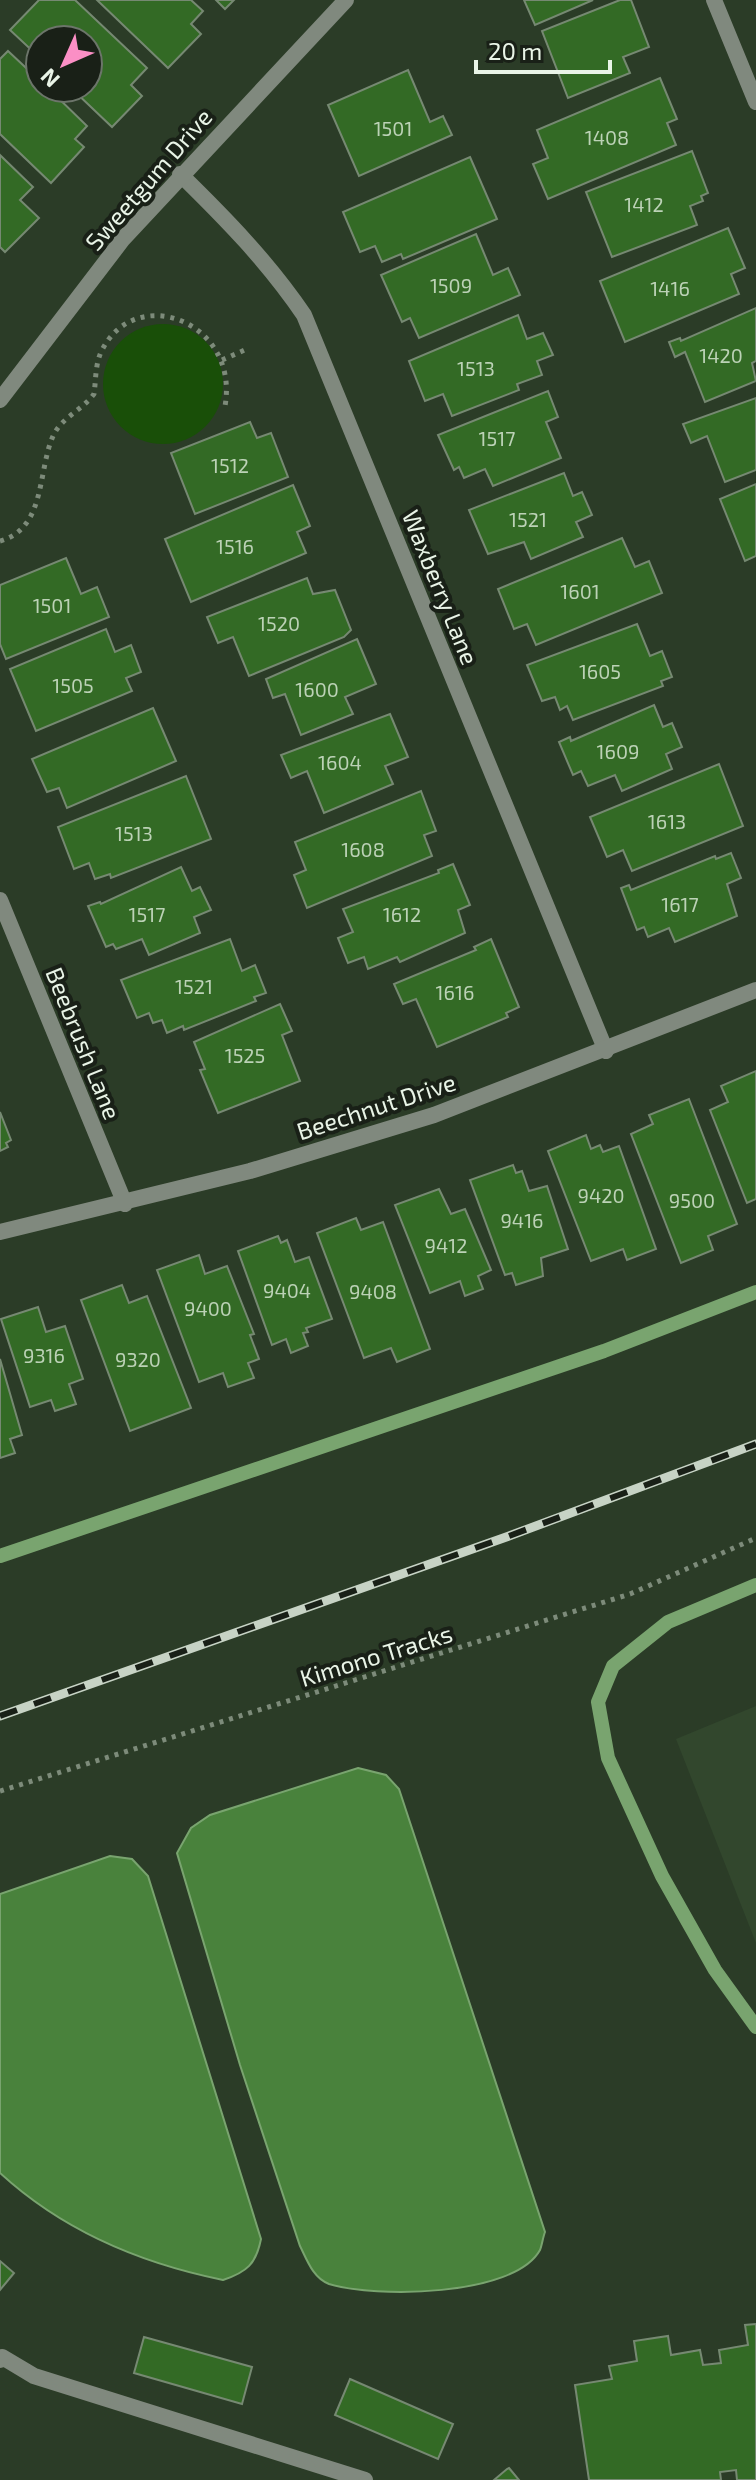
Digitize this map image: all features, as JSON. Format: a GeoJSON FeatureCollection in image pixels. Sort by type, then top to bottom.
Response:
{"type":"FeatureCollection","features":[{"type":"Feature","properties":{"kind":"street","name":"Sweetgum Drive"},"geometry":{"type":"LineString","coordinates":[[0,400],[123,239],[180,174],[346,0]]}},
{"type":"Feature","properties":{"kind":"street"},"geometry":{"type":"LineString","coordinates":[[714,0],[756,102]]}},
{"type":"Feature","properties":{"kind":"street","name":"Waxberry Lane"},"geometry":{"type":"LineString","coordinates":[[180,174],[238,230],[277,275],[304,315],[606,1051]]}},
{"type":"Feature","properties":{"kind":"street","name":"Beebrush Lane"},"geometry":{"type":"LineString","coordinates":[[0,900],[125,1204]]}},
{"type":"Feature","properties":{"kind":"street","name":"Beechnut Drive"},"geometry":{"type":"LineString","coordinates":[[0,1232],[125,1204],[434,1115],[606,1051],[756,990]]}},
{"type":"Feature","properties":{"kind":"street"},"geometry":{"type":"LineString","coordinates":[[1,2358],[34,2376],[365,2480]]}},
{"type":"Feature","properties":{"kind":"path"},"geometry":{"type":"LineString","coordinates":[[0,541],[18,532],[29,520],[38,500],[54,435],[64,421],[94,394],[95,367],[103,349],[115,333],[133,322],[171,317],[189,322],[207,336],[222,360],[228,389],[225,406]]}},
{"type":"Feature","properties":{"kind":"path"},"geometry":{"type":"LineString","coordinates":[[222,360],[247,349]]}},
{"type":"Feature","properties":{"kind":"path","name":"Kimono Tracks"},"geometry":{"type":"LineString","coordinates":[[0,1791],[630,1594],[756,1538]]}},
{"type":"Feature","properties":{"kind":"shaded area"},"geometry":{"type":"Polygon","coordinates":[[[163,324],[186,328],[206,341],[219,361],[223,384],[219,407],[206,427],[186,440],[163,444],[140,440],[120,427],[107,407],[103,384],[107,361],[120,341],[140,328],[163,324]]]}},
{"type":"Feature","properties":{"kind":"shaded area"},"geometry":{"type":"Polygon","coordinates":[[[756,1706],[756,1943],[676,1739],[756,1706]]]}},
{"type":"Feature","properties":{"kind":"shaded area"},"geometry":{"type":"Polygon","coordinates":[[[358,1768],[386,1775],[399,1789],[545,2232],[540,2250],[525,2266],[474,2285],[442,2290],[377,2291],[329,2284],[311,2268],[300,2246],[240,2065],[177,1853],[191,1828],[210,1815],[358,1768]]]}},
{"type":"Feature","properties":{"kind":"shaded area"},"geometry":{"type":"Polygon","coordinates":[[[110,1856],[132,1859],[148,1876],[261,2239],[249,2266],[223,2280],[162,2264],[104,2242],[50,2212],[0,2173],[0,1894],[110,1856]]]}},
{"type":"Feature","properties":{"kind":"building"},"geometry":{"type":"Polygon","coordinates":[[[39,0],[75,0],[100,24],[24,24],[24,43],[10,30],[39,0]]]}},
{"type":"Feature","properties":{"kind":"building"},"geometry":{"type":"Polygon","coordinates":[[[97,0],[191,0],[203,11],[191,24],[201,34],[168,68],[97,0]]]}},
{"type":"Feature","properties":{"kind":"building"},"geometry":{"type":"Polygon","coordinates":[[[216,0],[234,0],[225,9],[216,0]]]}},
{"type":"Feature","properties":{"kind":"building"},"geometry":{"type":"Polygon","coordinates":[[[524,0],[593,0],[535,25],[524,0]]]}},
{"type":"Feature","properties":{"kind":"building"},"geometry":{"type":"Polygon","coordinates":[[[620,0],[631,0],[649,47],[623,57],[630,73],[568,98],[542,31],[620,0]]]}},
{"type":"Feature","properties":{"kind":"building"},"geometry":{"type":"Polygon","coordinates":[[[104,27],[147,68],[131,85],[142,96],[112,127],[88,104],[104,104],[104,27]]]}},
{"type":"Feature","properties":{"kind":"building"},"geometry":{"type":"Polygon","coordinates":[[[8,51],[24,66],[24,104],[64,104],[87,126],[75,139],[84,147],[51,183],[0,134],[0,59],[8,51]]]}},
{"type":"Feature","properties":{"kind":"building"},"geometry":{"type":"Polygon","coordinates":[[[408,70],[430,122],[443,116],[452,135],[359,176],[328,105],[408,70]]]}},
{"type":"Feature","properties":{"kind":"building"},"geometry":{"type":"Polygon","coordinates":[[[660,78],[677,119],[667,123],[676,145],[548,199],[533,164],[548,158],[537,130],[660,78]]]}},
{"type":"Feature","properties":{"kind":"building"},"geometry":{"type":"Polygon","coordinates":[[[692,151],[708,193],[701,196],[703,201],[690,206],[697,225],[612,257],[586,192],[692,151]]]}},
{"type":"Feature","properties":{"kind":"building"},"geometry":{"type":"Polygon","coordinates":[[[0,155],[33,187],[20,200],[39,218],[5,252],[0,247],[0,155]]]}},
{"type":"Feature","properties":{"kind":"building"},"geometry":{"type":"Polygon","coordinates":[[[470,157],[497,219],[403,259],[401,254],[382,262],[375,246],[360,252],[343,212],[470,157]]]}},
{"type":"Feature","properties":{"kind":"building"},"geometry":{"type":"Polygon","coordinates":[[[728,228],[745,268],[731,274],[739,294],[625,342],[600,281],[728,228]]]}},
{"type":"Feature","properties":{"kind":"building"},"geometry":{"type":"Polygon","coordinates":[[[476,234],[493,275],[508,268],[520,295],[419,338],[410,318],[402,322],[381,275],[476,234]]]}},
{"type":"Feature","properties":{"kind":"building"},"geometry":{"type":"Polygon","coordinates":[[[756,308],[756,361],[752,363],[756,381],[705,402],[685,352],[675,357],[669,342],[680,338],[681,341],[756,308]]]}},
{"type":"Feature","properties":{"kind":"building"},"geometry":{"type":"Polygon","coordinates":[[[518,315],[527,339],[543,333],[553,355],[537,361],[542,375],[517,384],[519,390],[452,416],[443,394],[425,401],[409,361],[518,315]]]}},
{"type":"Feature","properties":{"kind":"building"},"geometry":{"type":"Polygon","coordinates":[[[548,391],[558,417],[546,422],[561,458],[493,486],[485,469],[464,478],[459,467],[454,470],[438,435],[548,391]]]}},
{"type":"Feature","properties":{"kind":"building"},"geometry":{"type":"Polygon","coordinates":[[[756,398],[756,470],[725,482],[707,436],[691,443],[683,424],[756,398]]]}},
{"type":"Feature","properties":{"kind":"building"},"geometry":{"type":"Polygon","coordinates":[[[250,422],[257,438],[271,433],[288,477],[195,514],[171,453],[250,422]]]}},
{"type":"Feature","properties":{"kind":"building"},"geometry":{"type":"Polygon","coordinates":[[[564,473],[573,496],[582,492],[592,515],[576,522],[583,537],[531,559],[524,542],[488,554],[469,510],[564,473]]]}},
{"type":"Feature","properties":{"kind":"building"},"geometry":{"type":"Polygon","coordinates":[[[756,484],[756,556],[745,561],[720,499],[756,484]]]}},
{"type":"Feature","properties":{"kind":"building"},"geometry":{"type":"Polygon","coordinates":[[[293,485],[310,526],[297,532],[306,553],[191,602],[165,539],[293,485]]]}},
{"type":"Feature","properties":{"kind":"building"},"geometry":{"type":"Polygon","coordinates":[[[622,538],[635,567],[649,561],[662,593],[536,645],[527,624],[514,629],[498,589],[622,538]]]}},
{"type":"Feature","properties":{"kind":"building"},"geometry":{"type":"Polygon","coordinates":[[[66,558],[81,594],[97,587],[109,617],[6,659],[0,644],[0,585],[66,558]]]}},
{"type":"Feature","properties":{"kind":"building"},"geometry":{"type":"Polygon","coordinates":[[[307,578],[313,594],[335,590],[351,630],[344,637],[249,676],[233,637],[218,643],[207,617],[307,578]]]}},
{"type":"Feature","properties":{"kind":"building"},"geometry":{"type":"Polygon","coordinates":[[[637,624],[650,656],[662,651],[672,677],[661,681],[663,686],[573,720],[567,706],[560,710],[555,697],[542,701],[527,665],[637,624]]]}},
{"type":"Feature","properties":{"kind":"building"},"geometry":{"type":"Polygon","coordinates":[[[106,629],[115,652],[131,645],[141,672],[126,678],[132,691],[36,731],[10,669],[106,629]]]}},
{"type":"Feature","properties":{"kind":"building"},"geometry":{"type":"Polygon","coordinates":[[[357,639],[376,684],[345,697],[353,714],[301,735],[285,694],[273,698],[266,679],[357,639]]]}},
{"type":"Feature","properties":{"kind":"building"},"geometry":{"type":"Polygon","coordinates":[[[654,705],[663,727],[672,723],[682,747],[666,754],[672,769],[622,791],[615,775],[588,786],[581,771],[573,775],[559,742],[570,737],[571,741],[654,705]]]}},
{"type":"Feature","properties":{"kind":"building"},"geometry":{"type":"Polygon","coordinates":[[[153,708],[176,761],[67,808],[59,788],[47,792],[32,759],[153,708]]]}},
{"type":"Feature","properties":{"kind":"building"},"geometry":{"type":"Polygon","coordinates":[[[390,714],[408,757],[385,766],[393,784],[324,813],[307,771],[291,778],[281,755],[390,714]]]}},
{"type":"Feature","properties":{"kind":"building"},"geometry":{"type":"Polygon","coordinates":[[[719,764],[743,826],[632,871],[623,850],[607,857],[590,817],[719,764]]]}},
{"type":"Feature","properties":{"kind":"building"},"geometry":{"type":"Polygon","coordinates":[[[186,776],[211,839],[111,878],[110,874],[95,879],[89,863],[74,869],[58,827],[186,776]]]}},
{"type":"Feature","properties":{"kind":"building"},"geometry":{"type":"Polygon","coordinates":[[[421,791],[436,831],[424,835],[432,856],[307,908],[294,875],[306,870],[295,842],[421,791]]]}},
{"type":"Feature","properties":{"kind":"building"},"geometry":{"type":"Polygon","coordinates":[[[731,853],[741,878],[727,884],[737,916],[675,942],[669,928],[648,937],[644,927],[637,930],[621,888],[629,885],[631,890],[715,856],[716,859],[731,853]]]}},
{"type":"Feature","properties":{"kind":"building"},"geometry":{"type":"Polygon","coordinates":[[[453,864],[470,905],[458,910],[465,933],[400,962],[397,957],[368,969],[364,957],[348,963],[338,938],[353,932],[343,909],[439,873],[438,870],[453,864]]]}},
{"type":"Feature","properties":{"kind":"building"},"geometry":{"type":"Polygon","coordinates":[[[181,867],[192,891],[200,887],[211,910],[194,917],[200,933],[149,955],[142,939],[116,949],[113,944],[106,947],[88,906],[101,904],[181,867]]]}},
{"type":"Feature","properties":{"kind":"building"},"geometry":{"type":"Polygon","coordinates":[[[230,939],[242,971],[255,965],[266,993],[254,997],[256,1001],[184,1030],[183,1026],[167,1033],[162,1020],[153,1023],[149,1013],[137,1018],[121,980],[230,939]]]}},
{"type":"Feature","properties":{"kind":"building"},"geometry":{"type":"Polygon","coordinates":[[[491,939],[519,1007],[506,1013],[508,1017],[437,1047],[416,999],[403,1004],[394,984],[476,950],[474,947],[491,939]]]}},
{"type":"Feature","properties":{"kind":"building"},"geometry":{"type":"Polygon","coordinates":[[[280,1004],[292,1031],[282,1035],[300,1081],[218,1113],[200,1070],[205,1069],[194,1042],[280,1004]]]}},
{"type":"Feature","properties":{"kind":"building"},"geometry":{"type":"Polygon","coordinates":[[[756,1071],[756,1199],[747,1203],[710,1110],[728,1102],[721,1086],[756,1071]]]}},
{"type":"Feature","properties":{"kind":"building"},"geometry":{"type":"Polygon","coordinates":[[[689,1099],[737,1224],[708,1236],[713,1250],[681,1263],[631,1134],[653,1124],[649,1115],[689,1099]]]}},
{"type":"Feature","properties":{"kind":"building"},"geometry":{"type":"Polygon","coordinates":[[[0,1112],[11,1140],[6,1143],[8,1147],[0,1151],[0,1112]]]}},
{"type":"Feature","properties":{"kind":"building"},"geometry":{"type":"Polygon","coordinates":[[[586,1135],[591,1149],[600,1145],[603,1152],[619,1146],[656,1249],[627,1260],[623,1249],[591,1261],[548,1151],[586,1135]]]}},
{"type":"Feature","properties":{"kind":"building"},"geometry":{"type":"Polygon","coordinates":[[[513,1165],[516,1173],[522,1171],[529,1191],[547,1186],[568,1249],[541,1258],[543,1276],[516,1285],[512,1273],[505,1275],[470,1180],[513,1165]]]}},
{"type":"Feature","properties":{"kind":"building"},"geometry":{"type":"Polygon","coordinates":[[[439,1189],[451,1214],[465,1209],[491,1270],[478,1276],[483,1289],[465,1296],[460,1281],[430,1293],[395,1205],[439,1189]]]}},
{"type":"Feature","properties":{"kind":"building"},"geometry":{"type":"Polygon","coordinates":[[[356,1218],[361,1230],[383,1222],[430,1349],[397,1362],[391,1348],[364,1358],[317,1233],[356,1218]]]}},
{"type":"Feature","properties":{"kind":"building"},"geometry":{"type":"Polygon","coordinates":[[[278,1236],[281,1243],[287,1240],[295,1262],[309,1257],[332,1319],[306,1328],[308,1332],[303,1333],[308,1346],[291,1353],[286,1339],[272,1345],[238,1251],[278,1236]]]}},
{"type":"Feature","properties":{"kind":"building"},"geometry":{"type":"Polygon","coordinates":[[[199,1255],[205,1274],[227,1266],[254,1334],[250,1335],[259,1359],[248,1363],[254,1378],[228,1387],[223,1373],[199,1382],[157,1270],[199,1255]]]}},
{"type":"Feature","properties":{"kind":"building"},"geometry":{"type":"Polygon","coordinates":[[[122,1285],[129,1303],[147,1296],[191,1408],[130,1431],[81,1300],[122,1285]]]}},
{"type":"Feature","properties":{"kind":"building"},"geometry":{"type":"Polygon","coordinates":[[[38,1307],[46,1332],[65,1326],[83,1379],[69,1384],[76,1404],[55,1411],[51,1400],[30,1407],[1,1319],[38,1307]]]}},
{"type":"Feature","properties":{"kind":"building"},"geometry":{"type":"Polygon","coordinates":[[[0,1359],[22,1435],[10,1439],[15,1453],[0,1458],[0,1359]]]}},
{"type":"Feature","properties":{"kind":"building"},"geometry":{"type":"Polygon","coordinates":[[[0,2261],[14,2273],[0,2290],[0,2261]]]}},
{"type":"Feature","properties":{"kind":"building"},"geometry":{"type":"Polygon","coordinates":[[[756,2324],[756,2480],[737,2480],[736,2470],[720,2472],[721,2480],[589,2480],[575,2385],[612,2379],[609,2366],[637,2361],[634,2341],[668,2336],[671,2355],[700,2350],[703,2365],[721,2363],[719,2350],[748,2345],[745,2325],[756,2324]]]}},
{"type":"Feature","properties":{"kind":"building"},"geometry":{"type":"Polygon","coordinates":[[[144,2337],[252,2367],[242,2404],[134,2373],[144,2337]]]}},
{"type":"Feature","properties":{"kind":"building"},"geometry":{"type":"Polygon","coordinates":[[[350,2379],[453,2424],[438,2459],[335,2415],[350,2379]]]}},
{"type":"Feature","properties":{"kind":"building"},"geometry":{"type":"Polygon","coordinates":[[[507,2469],[519,2480],[494,2480],[507,2469]]]}},
{"type":"Feature","properties":{"kind":"waterway"},"geometry":{"type":"LineString","coordinates":[[0,1556],[604,1351],[756,1292]]}},
{"type":"Feature","properties":{"kind":"waterway"},"geometry":{"type":"LineString","coordinates":[[756,1585],[668,1622],[613,1666],[598,1702],[608,1758],[662,1876],[715,1970],[756,2027]]}},
{"type":"Feature","properties":{"kind":"railway"},"geometry":{"type":"LineString","coordinates":[[0,1716],[509,1536],[756,1444]]}}]}
